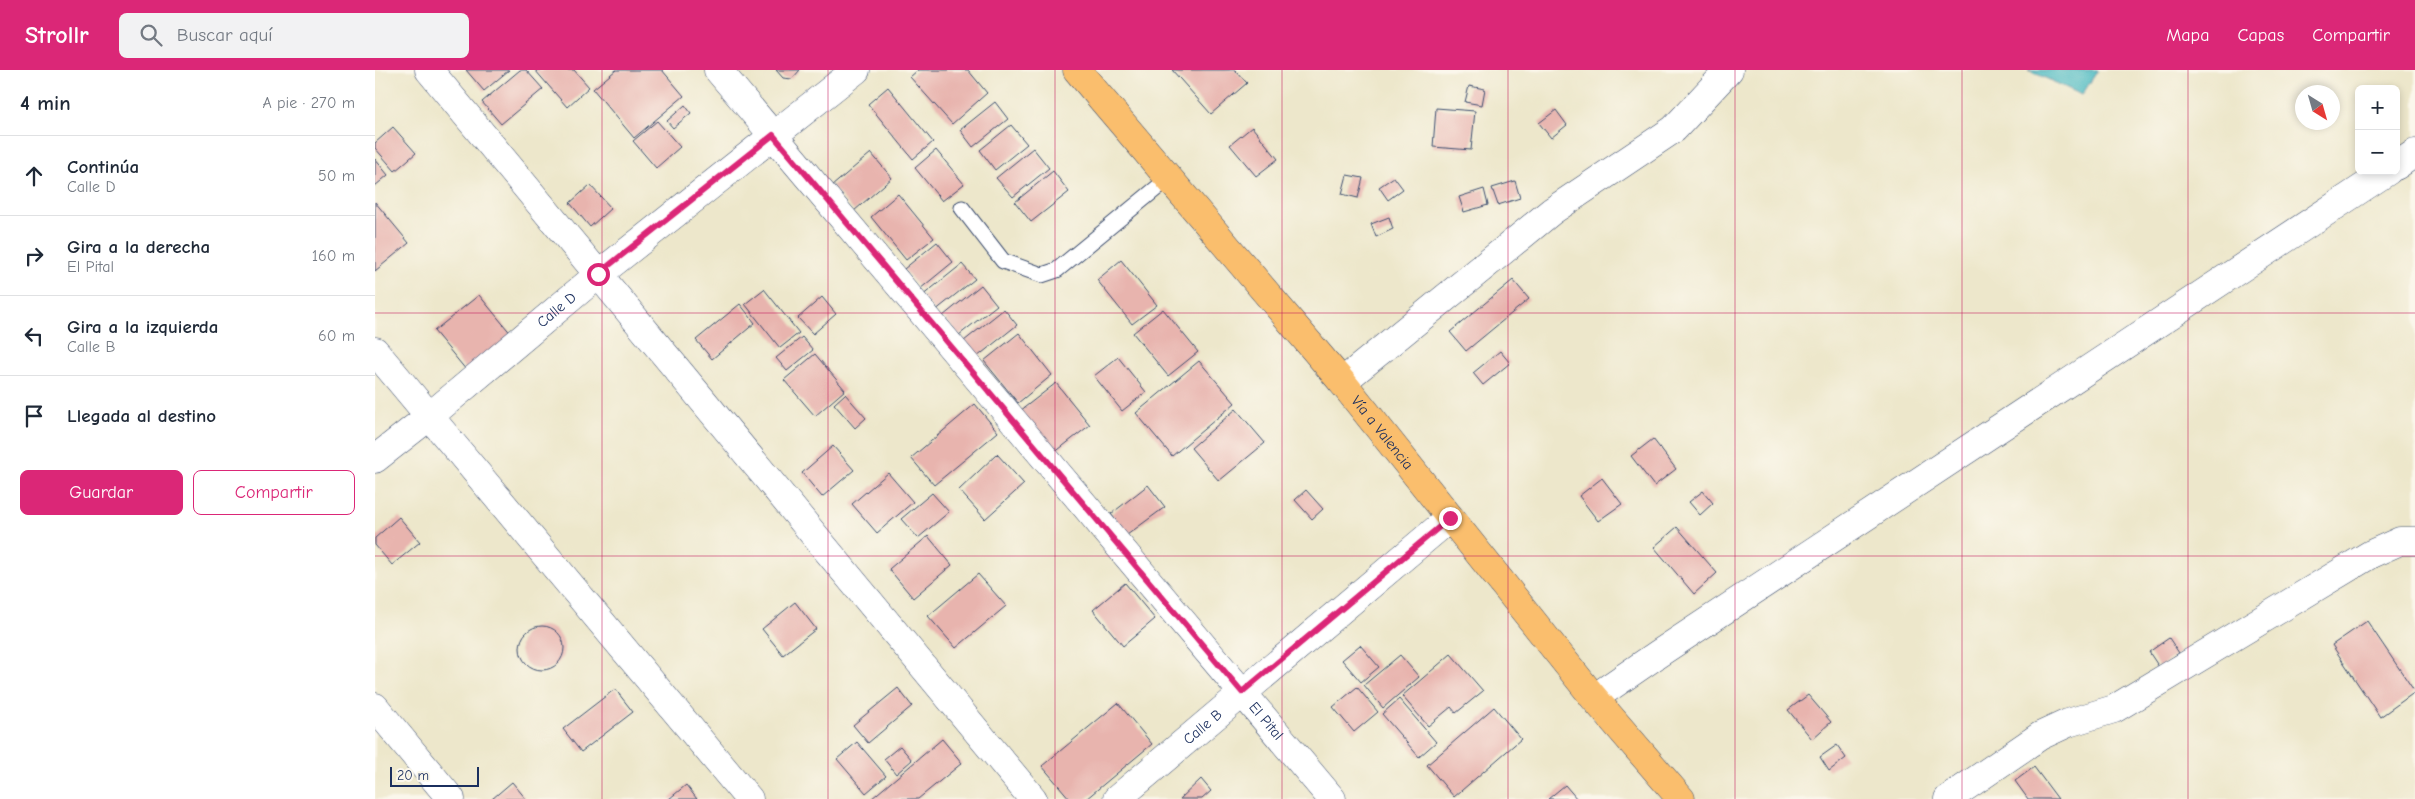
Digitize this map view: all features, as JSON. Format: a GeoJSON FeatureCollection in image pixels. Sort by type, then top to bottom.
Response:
{"type":"FeatureCollection","features":[{"type":"Feature","properties":{"kind":"highway","name":"Vía a Valencia"},"geometry":{"type":"LineString","coordinates":[[1077,70],[1342,382],[1594,698],[1681,799]]}},
{"type":"Feature","properties":{"kind":"street"},"geometry":{"type":"LineString","coordinates":[[429,70],[1033,799]]}},
{"type":"Feature","properties":{"kind":"street","name":"El Pital"},"geometry":{"type":"LineString","coordinates":[[718,70],[1332,799]]}},
{"type":"Feature","properties":{"kind":"street","name":"Calle D"},"geometry":{"type":"LineString","coordinates":[[375,458],[431,415],[598,274],[856,70]]}},
{"type":"Feature","properties":{"kind":"street"},"geometry":{"type":"LineString","coordinates":[[1342,382],[1552,211],[1674,130],[1729,70]]}},
{"type":"Feature","properties":{"kind":"street"},"geometry":{"type":"LineString","coordinates":[[2400,163],[2415,153]]}},
{"type":"Feature","properties":{"kind":"street"},"geometry":{"type":"LineString","coordinates":[[1594,698],[1674,643],[2382,175]]}},
{"type":"Feature","properties":{"kind":"street"},"geometry":{"type":"LineString","coordinates":[[375,351],[431,415],[749,799]]}},
{"type":"Feature","properties":{"kind":"street","name":"Calle B"},"geometry":{"type":"LineString","coordinates":[[1117,799],[1450,518]]}},
{"type":"Feature","properties":{"kind":"street"},"geometry":{"type":"LineString","coordinates":[[1947,799],[2040,736],[2068,723],[2114,709],[2371,554],[2400,541],[2415,540]]}},
{"type":"Feature","properties":{"kind":"street"},"geometry":{"type":"LineString","coordinates":[[375,706],[451,799]]}},
{"type":"Feature","properties":{"kind":"lane"},"geometry":{"type":"LineString","coordinates":[[962,208],[1003,261],[1042,275],[1057,270],[1169,178]]}},
{"type":"Feature","properties":{"kind":"water"},"geometry":{"type":"Polygon","coordinates":[[[2028,70],[2098,70],[2082,95],[2028,70]]]}},
{"type":"Feature","properties":{"kind":"building"},"geometry":{"type":"Polygon","coordinates":[[[466,70],[509,70],[484,91],[466,70]]]}},
{"type":"Feature","properties":{"kind":"building"},"geometry":{"type":"Polygon","coordinates":[[[520,70],[526,70],[543,89],[501,124],[482,102],[520,70]]]}},
{"type":"Feature","properties":{"kind":"building"},"geometry":{"type":"Polygon","coordinates":[[[535,70],[574,70],[589,87],[567,107],[535,70]]]}},
{"type":"Feature","properties":{"kind":"building"},"geometry":{"type":"Polygon","coordinates":[[[616,70],[662,70],[684,96],[634,138],[593,89],[616,70]]]}},
{"type":"Feature","properties":{"kind":"building"},"geometry":{"type":"Polygon","coordinates":[[[776,70],[800,70],[792,79],[783,78],[776,70]]]}},
{"type":"Feature","properties":{"kind":"building"},"geometry":{"type":"Polygon","coordinates":[[[918,70],[968,70],[987,93],[952,124],[910,77],[918,70]]]}},
{"type":"Feature","properties":{"kind":"building"},"geometry":{"type":"Polygon","coordinates":[[[1172,70],[1235,70],[1247,83],[1211,114],[1172,70]]]}},
{"type":"Feature","properties":{"kind":"building"},"geometry":{"type":"Polygon","coordinates":[[[1469,86],[1485,89],[1482,105],[1465,102],[1469,86]]]}},
{"type":"Feature","properties":{"kind":"building"},"geometry":{"type":"Polygon","coordinates":[[[888,87],[933,142],[913,159],[868,104],[888,87]]]}},
{"type":"Feature","properties":{"kind":"building"},"geometry":{"type":"Polygon","coordinates":[[[995,102],[1008,119],[973,147],[960,130],[995,102]]]}},
{"type":"Feature","properties":{"kind":"building"},"geometry":{"type":"Polygon","coordinates":[[[685,105],[691,113],[673,128],[667,121],[685,105]]]}},
{"type":"Feature","properties":{"kind":"building"},"geometry":{"type":"Polygon","coordinates":[[[1436,108],[1475,111],[1471,150],[1433,147],[1436,108]]]}},
{"type":"Feature","properties":{"kind":"building"},"geometry":{"type":"Polygon","coordinates":[[[1556,110],[1567,125],[1551,138],[1539,123],[1556,110]]]}},
{"type":"Feature","properties":{"kind":"building"},"geometry":{"type":"Polygon","coordinates":[[[657,121],[680,147],[656,168],[633,141],[657,121]]]}},
{"type":"Feature","properties":{"kind":"building"},"geometry":{"type":"Polygon","coordinates":[[[1011,125],[1027,144],[995,170],[980,150],[1011,125]]]}},
{"type":"Feature","properties":{"kind":"building"},"geometry":{"type":"Polygon","coordinates":[[[393,127],[416,153],[395,171],[375,148],[375,143],[393,127]]]}},
{"type":"Feature","properties":{"kind":"building"},"geometry":{"type":"Polygon","coordinates":[[[1252,127],[1278,159],[1256,176],[1230,145],[1252,127]]]}},
{"type":"Feature","properties":{"kind":"building"},"geometry":{"type":"Polygon","coordinates":[[[1033,148],[1049,168],[1013,197],[996,178],[1033,148]]]}},
{"type":"Feature","properties":{"kind":"building"},"geometry":{"type":"Polygon","coordinates":[[[936,150],[964,184],[942,201],[915,168],[936,150]]]}},
{"type":"Feature","properties":{"kind":"building"},"geometry":{"type":"Polygon","coordinates":[[[871,153],[892,178],[854,211],[832,186],[871,153]]]}},
{"type":"Feature","properties":{"kind":"building"},"geometry":{"type":"Polygon","coordinates":[[[375,159],[388,175],[375,186],[375,159]]]}},
{"type":"Feature","properties":{"kind":"building"},"geometry":{"type":"Polygon","coordinates":[[[1053,171],[1069,192],[1031,222],[1015,202],[1053,171]]]}},
{"type":"Feature","properties":{"kind":"building"},"geometry":{"type":"Polygon","coordinates":[[[1347,175],[1363,178],[1358,198],[1342,194],[1347,175]]]}},
{"type":"Feature","properties":{"kind":"building"},"geometry":{"type":"Polygon","coordinates":[[[1394,177],[1403,189],[1388,200],[1379,187],[1394,177]]]}},
{"type":"Feature","properties":{"kind":"building"},"geometry":{"type":"Polygon","coordinates":[[[1515,181],[1520,198],[1498,205],[1492,188],[1515,181]]]}},
{"type":"Feature","properties":{"kind":"building"},"geometry":{"type":"Polygon","coordinates":[[[590,185],[611,208],[590,227],[570,203],[590,185]]]}},
{"type":"Feature","properties":{"kind":"building"},"geometry":{"type":"Polygon","coordinates":[[[1484,189],[1488,205],[1464,212],[1459,197],[1484,189]]]}},
{"type":"Feature","properties":{"kind":"building"},"geometry":{"type":"Polygon","coordinates":[[[898,194],[934,238],[906,260],[871,217],[898,194]]]}},
{"type":"Feature","properties":{"kind":"building"},"geometry":{"type":"Polygon","coordinates":[[[375,202],[409,243],[375,271],[375,202]]]}},
{"type":"Feature","properties":{"kind":"building"},"geometry":{"type":"Polygon","coordinates":[[[1389,217],[1393,229],[1376,237],[1371,224],[1389,217]]]}},
{"type":"Feature","properties":{"kind":"building"},"geometry":{"type":"Polygon","coordinates":[[[937,242],[953,262],[920,289],[904,269],[937,242]]]}},
{"type":"Feature","properties":{"kind":"building"},"geometry":{"type":"Polygon","coordinates":[[[1121,260],[1157,305],[1132,324],[1097,280],[1121,260]]]}},
{"type":"Feature","properties":{"kind":"building"},"geometry":{"type":"Polygon","coordinates":[[[962,264],[975,279],[935,311],[922,296],[962,264]]]}},
{"type":"Feature","properties":{"kind":"building"},"geometry":{"type":"Polygon","coordinates":[[[1513,280],[1529,299],[1466,351],[1450,332],[1513,280]]]}},
{"type":"Feature","properties":{"kind":"building"},"geometry":{"type":"Polygon","coordinates":[[[981,285],[997,305],[959,335],[943,316],[981,285]]]}},
{"type":"Feature","properties":{"kind":"building"},"geometry":{"type":"Polygon","coordinates":[[[764,289],[799,333],[780,348],[745,304],[764,289]]]}},
{"type":"Feature","properties":{"kind":"building"},"geometry":{"type":"Polygon","coordinates":[[[479,295],[512,335],[467,371],[434,331],[479,295]]]}},
{"type":"Feature","properties":{"kind":"building"},"geometry":{"type":"Polygon","coordinates":[[[822,297],[836,314],[813,334],[798,318],[822,297]]]}},
{"type":"Feature","properties":{"kind":"building"},"geometry":{"type":"Polygon","coordinates":[[[740,304],[755,323],[712,359],[696,340],[740,304]]]}},
{"type":"Feature","properties":{"kind":"building"},"geometry":{"type":"Polygon","coordinates":[[[1004,309],[1017,325],[977,357],[964,341],[1004,309]]]}},
{"type":"Feature","properties":{"kind":"building"},"geometry":{"type":"Polygon","coordinates":[[[1163,309],[1198,352],[1168,376],[1133,333],[1163,309]]]}},
{"type":"Feature","properties":{"kind":"building"},"geometry":{"type":"Polygon","coordinates":[[[1019,333],[1052,375],[1018,403],[984,361],[1019,333]]]}},
{"type":"Feature","properties":{"kind":"building"},"geometry":{"type":"Polygon","coordinates":[[[802,337],[813,350],[787,371],[776,358],[802,337]]]}},
{"type":"Feature","properties":{"kind":"building"},"geometry":{"type":"Polygon","coordinates":[[[1500,351],[1510,363],[1483,385],[1473,373],[1500,351]]]}},
{"type":"Feature","properties":{"kind":"building"},"geometry":{"type":"Polygon","coordinates":[[[815,354],[845,390],[815,416],[784,380],[815,354]]]}},
{"type":"Feature","properties":{"kind":"building"},"geometry":{"type":"Polygon","coordinates":[[[1118,357],[1146,392],[1122,411],[1094,376],[1118,357]]]}},
{"type":"Feature","properties":{"kind":"building"},"geometry":{"type":"Polygon","coordinates":[[[1199,361],[1235,403],[1172,456],[1136,413],[1199,361]]]}},
{"type":"Feature","properties":{"kind":"building"},"geometry":{"type":"Polygon","coordinates":[[[1056,383],[1090,425],[1054,453],[1020,411],[1056,383]]]}},
{"type":"Feature","properties":{"kind":"building"},"geometry":{"type":"Polygon","coordinates":[[[845,394],[866,418],[855,428],[834,404],[845,394]]]}},
{"type":"Feature","properties":{"kind":"building"},"geometry":{"type":"Polygon","coordinates":[[[975,404],[998,432],[934,485],[911,458],[975,404]]]}},
{"type":"Feature","properties":{"kind":"building"},"geometry":{"type":"Polygon","coordinates":[[[1236,409],[1265,443],[1219,481],[1191,448],[1236,409]]]}},
{"type":"Feature","properties":{"kind":"building"},"geometry":{"type":"Polygon","coordinates":[[[1653,439],[1676,469],[1654,486],[1631,456],[1653,439]]]}},
{"type":"Feature","properties":{"kind":"building"},"geometry":{"type":"Polygon","coordinates":[[[833,446],[854,470],[822,497],[802,473],[833,446]]]}},
{"type":"Feature","properties":{"kind":"building"},"geometry":{"type":"Polygon","coordinates":[[[997,454],[1024,484],[985,519],[959,490],[997,454]]]}},
{"type":"Feature","properties":{"kind":"building"},"geometry":{"type":"Polygon","coordinates":[[[888,473],[913,502],[877,533],[852,504],[888,473]]]}},
{"type":"Feature","properties":{"kind":"building"},"geometry":{"type":"Polygon","coordinates":[[[1602,478],[1622,504],[1598,521],[1579,496],[1602,478]]]}},
{"type":"Feature","properties":{"kind":"building"},"geometry":{"type":"Polygon","coordinates":[[[1148,485],[1165,507],[1127,535],[1111,514],[1148,485]]]}},
{"type":"Feature","properties":{"kind":"building"},"geometry":{"type":"Polygon","coordinates":[[[1306,490],[1323,509],[1312,519],[1295,500],[1306,490]]]}},
{"type":"Feature","properties":{"kind":"building"},"geometry":{"type":"Polygon","coordinates":[[[1703,491],[1713,503],[1700,515],[1689,502],[1703,491]]]}},
{"type":"Feature","properties":{"kind":"building"},"geometry":{"type":"Polygon","coordinates":[[[932,493],[949,512],[918,538],[901,519],[932,493]]]}},
{"type":"Feature","properties":{"kind":"building"},"geometry":{"type":"Polygon","coordinates":[[[399,517],[420,542],[392,565],[375,545],[375,538],[399,517]]]}},
{"type":"Feature","properties":{"kind":"building"},"geometry":{"type":"Polygon","coordinates":[[[1677,527],[1717,573],[1694,594],[1654,547],[1677,527]]]}},
{"type":"Feature","properties":{"kind":"building"},"geometry":{"type":"Polygon","coordinates":[[[928,536],[952,565],[913,598],[889,569],[928,536]]]}},
{"type":"Feature","properties":{"kind":"building"},"geometry":{"type":"Polygon","coordinates":[[[978,574],[1006,606],[956,648],[928,616],[978,574]]]}},
{"type":"Feature","properties":{"kind":"building"},"geometry":{"type":"Polygon","coordinates":[[[1125,583],[1155,619],[1123,646],[1093,610],[1125,583]]]}},
{"type":"Feature","properties":{"kind":"building"},"geometry":{"type":"Polygon","coordinates":[[[795,602],[816,629],[783,655],[762,629],[795,602]]]}},
{"type":"Feature","properties":{"kind":"building"},"geometry":{"type":"Polygon","coordinates":[[[2367,621],[2415,692],[2380,717],[2332,645],[2367,621]]]}},
{"type":"Feature","properties":{"kind":"building"},"geometry":{"type":"Polygon","coordinates":[[[538,626],[546,626],[558,632],[564,648],[558,664],[546,670],[538,670],[526,664],[520,652],[520,644],[526,632],[538,626]]]}},
{"type":"Feature","properties":{"kind":"building"},"geometry":{"type":"Polygon","coordinates":[[[2169,638],[2179,653],[2159,667],[2149,652],[2169,638]]]}},
{"type":"Feature","properties":{"kind":"building"},"geometry":{"type":"Polygon","coordinates":[[[1360,645],[1379,667],[1361,682],[1342,660],[1360,645]]]}},
{"type":"Feature","properties":{"kind":"building"},"geometry":{"type":"Polygon","coordinates":[[[1451,654],[1483,691],[1456,713],[1451,707],[1428,726],[1402,696],[1451,654]]]}},
{"type":"Feature","properties":{"kind":"building"},"geometry":{"type":"Polygon","coordinates":[[[1400,655],[1419,677],[1383,708],[1364,685],[1400,655]]]}},
{"type":"Feature","properties":{"kind":"building"},"geometry":{"type":"Polygon","coordinates":[[[1357,687],[1378,712],[1354,732],[1333,707],[1357,687]]]}},
{"type":"Feature","properties":{"kind":"building"},"geometry":{"type":"Polygon","coordinates":[[[898,688],[912,706],[868,743],[853,725],[898,688]]]}},
{"type":"Feature","properties":{"kind":"building"},"geometry":{"type":"Polygon","coordinates":[[[615,689],[633,712],[581,752],[563,729],[615,689]]]}},
{"type":"Feature","properties":{"kind":"building"},"geometry":{"type":"Polygon","coordinates":[[[1808,695],[1831,722],[1812,739],[1788,710],[1808,695]]]}},
{"type":"Feature","properties":{"kind":"building"},"geometry":{"type":"Polygon","coordinates":[[[1399,699],[1436,742],[1419,757],[1382,714],[1399,699]]]}},
{"type":"Feature","properties":{"kind":"building"},"geometry":{"type":"Polygon","coordinates":[[[1118,703],[1152,744],[1086,799],[1070,799],[1042,766],[1118,703]]]}},
{"type":"Feature","properties":{"kind":"building"},"geometry":{"type":"Polygon","coordinates":[[[1494,707],[1521,739],[1454,797],[1427,765],[1494,707]]]}},
{"type":"Feature","properties":{"kind":"building"},"geometry":{"type":"Polygon","coordinates":[[[942,739],[962,763],[918,799],[871,799],[942,739]]]}},
{"type":"Feature","properties":{"kind":"building"},"geometry":{"type":"Polygon","coordinates":[[[857,742],[886,776],[866,793],[837,759],[857,742]]]}},
{"type":"Feature","properties":{"kind":"building"},"geometry":{"type":"Polygon","coordinates":[[[1837,745],[1846,758],[1829,771],[1820,757],[1837,745]]]}},
{"type":"Feature","properties":{"kind":"building"},"geometry":{"type":"Polygon","coordinates":[[[900,746],[912,760],[896,774],[884,759],[900,746]]]}},
{"type":"Feature","properties":{"kind":"building"},"geometry":{"type":"Polygon","coordinates":[[[2034,767],[2058,799],[2028,799],[2015,781],[2034,767]]]}},
{"type":"Feature","properties":{"kind":"building"},"geometry":{"type":"Polygon","coordinates":[[[1201,779],[1211,791],[1202,799],[1180,799],[1201,779]]]}},
{"type":"Feature","properties":{"kind":"building"},"geometry":{"type":"Polygon","coordinates":[[[512,782],[526,799],[492,799],[512,782]]]}},
{"type":"Feature","properties":{"kind":"building"},"geometry":{"type":"Polygon","coordinates":[[[686,785],[697,799],[669,799],[686,785]]]}},
{"type":"Feature","properties":{"kind":"building"},"geometry":{"type":"Polygon","coordinates":[[[1565,785],[1577,799],[1548,799],[1565,785]]]}},
{"type":"Feature","properties":{"kind":"route"},"geometry":{"type":"LineString","coordinates":[[598,274],[773,135],[1242,692],[1450,518]]}}]}
